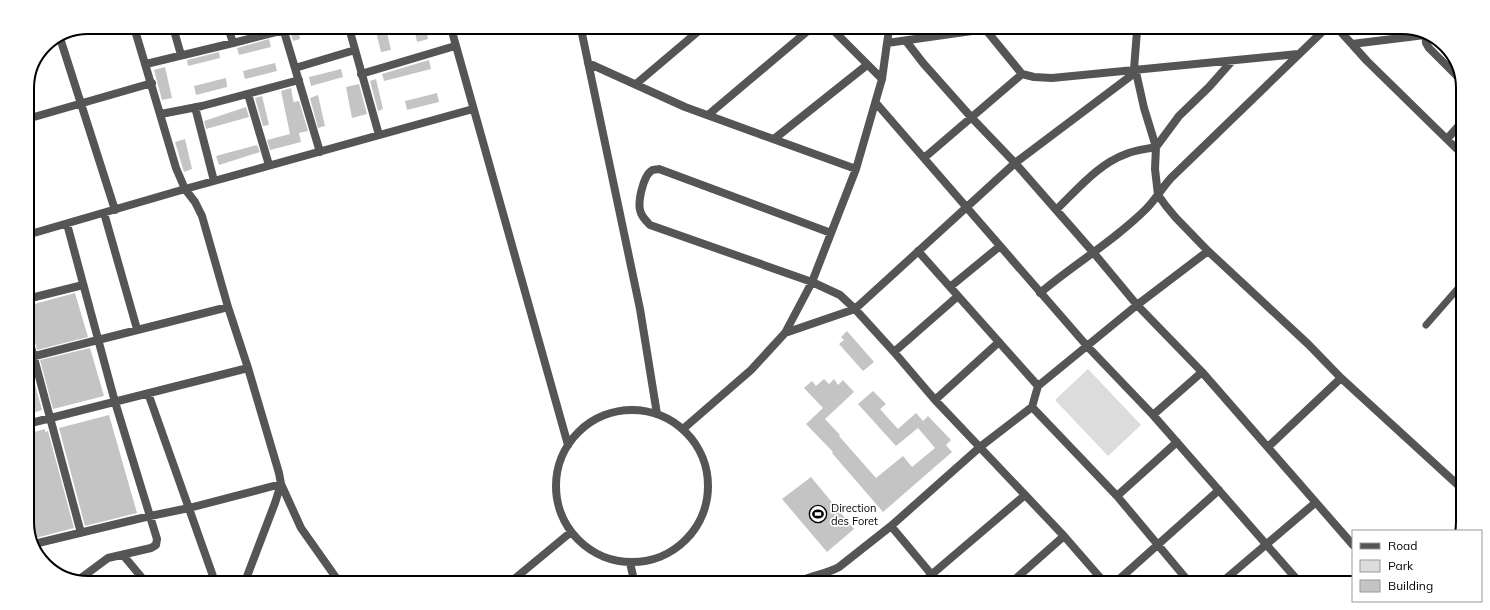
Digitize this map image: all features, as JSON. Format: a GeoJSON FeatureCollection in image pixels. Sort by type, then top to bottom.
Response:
{"type":"FeatureCollection","features":[{"type":"Feature","properties":{"kind":"street"},"geometry":{"type":"LineString","coordinates":[[136,34],[176,168],[185,189],[195,202],[202,216],[281,484],[301,528],[335,576]]}},
{"type":"Feature","properties":{"kind":"street"},"geometry":{"type":"LineString","coordinates":[[175,34],[181,55]]}},
{"type":"Feature","properties":{"kind":"street"},"geometry":{"type":"LineString","coordinates":[[230,34],[233,43]]}},
{"type":"Feature","properties":{"kind":"street"},"geometry":{"type":"LineString","coordinates":[[146,64],[266,34]]}},
{"type":"Feature","properties":{"kind":"street"},"geometry":{"type":"LineString","coordinates":[[285,34],[320,152]]}},
{"type":"Feature","properties":{"kind":"street"},"geometry":{"type":"LineString","coordinates":[[351,34],[378,135]]}},
{"type":"Feature","properties":{"kind":"street"},"geometry":{"type":"LineString","coordinates":[[452,34],[568,445]]}},
{"type":"Feature","properties":{"kind":"street"},"geometry":{"type":"LineString","coordinates":[[582,34],[640,309],[657,414]]}},
{"type":"Feature","properties":{"kind":"street"},"geometry":{"type":"LineString","coordinates":[[636,84],[695,34]]}},
{"type":"Feature","properties":{"kind":"street"},"geometry":{"type":"LineString","coordinates":[[708,115],[805,34]]}},
{"type":"Feature","properties":{"kind":"street"},"geometry":{"type":"LineString","coordinates":[[837,34],[882,79]]}},
{"type":"Feature","properties":{"kind":"street"},"geometry":{"type":"LineString","coordinates":[[683,429],[751,370],[785,333],[812,282],[856,169],[882,79],[888,34]]}},
{"type":"Feature","properties":{"kind":"street"},"geometry":{"type":"LineString","coordinates":[[887,43],[952,34]]}},
{"type":"Feature","properties":{"kind":"street"},"geometry":{"type":"LineString","coordinates":[[989,34],[1022,74],[1034,78],[1052,78],[1135,71],[1298,54]]}},
{"type":"Feature","properties":{"kind":"street"},"geometry":{"type":"LineString","coordinates":[[1137,34],[1135,71],[1156,147],[1155,169],[1158,195],[1176,218],[1208,251],[1308,344],[1341,378],[1456,483]]}},
{"type":"Feature","properties":{"kind":"street"},"geometry":{"type":"LineString","coordinates":[[1040,292],[1130,224],[1146,209],[1171,178],[1320,34]]}},
{"type":"Feature","properties":{"kind":"street"},"geometry":{"type":"LineString","coordinates":[[1343,34],[1367,61],[1456,148]]}},
{"type":"Feature","properties":{"kind":"street"},"geometry":{"type":"LineString","coordinates":[[1350,34],[1351,43]]}},
{"type":"Feature","properties":{"kind":"street"},"geometry":{"type":"LineString","coordinates":[[1351,43],[1411,35]]}},
{"type":"Feature","properties":{"kind":"street"},"geometry":{"type":"LineString","coordinates":[[61,41],[115,210]]}},
{"type":"Feature","properties":{"kind":"street"},"geometry":{"type":"LineString","coordinates":[[906,41],[923,63],[971,117],[1015,163],[1137,304],[1202,372],[1352,544]]}},
{"type":"Feature","properties":{"kind":"street"},"geometry":{"type":"LineString","coordinates":[[1427,41],[1429,48],[1454,72]]}},
{"type":"Feature","properties":{"kind":"street"},"geometry":{"type":"LineString","coordinates":[[361,74],[456,46]]}},
{"type":"Feature","properties":{"kind":"street"},"geometry":{"type":"LineString","coordinates":[[295,68],[355,50]]}},
{"type":"Feature","properties":{"kind":"street"},"geometry":{"type":"LineString","coordinates":[[1056,210],[1093,174],[1112,160],[1127,153],[1156,147],[1179,116],[1209,87],[1232,60]]}},
{"type":"Feature","properties":{"kind":"street"},"geometry":{"type":"LineString","coordinates":[[588,63],[708,115],[856,169]]}},
{"type":"Feature","properties":{"kind":"street"},"geometry":{"type":"LineString","coordinates":[[774,139],[867,65]]}},
{"type":"Feature","properties":{"kind":"street"},"geometry":{"type":"LineString","coordinates":[[785,333],[855,309],[918,251],[967,209],[1015,163],[1135,71]]}},
{"type":"Feature","properties":{"kind":"street"},"geometry":{"type":"LineString","coordinates":[[924,158],[1022,74]]}},
{"type":"Feature","properties":{"kind":"street"},"geometry":{"type":"LineString","coordinates":[[160,114],[196,107],[299,80]]}},
{"type":"Feature","properties":{"kind":"street"},"geometry":{"type":"LineString","coordinates":[[34,117],[152,83]]}},
{"type":"Feature","properties":{"kind":"street"},"geometry":{"type":"LineString","coordinates":[[248,94],[269,166]]}},
{"type":"Feature","properties":{"kind":"street"},"geometry":{"type":"LineString","coordinates":[[876,103],[1087,346],[1153,415],[1294,576]]}},
{"type":"Feature","properties":{"kind":"street"},"geometry":{"type":"LineString","coordinates":[[196,107],[214,181]]}},
{"type":"Feature","properties":{"kind":"street"},"geometry":{"type":"LineString","coordinates":[[34,233],[185,189],[473,109]]}},
{"type":"Feature","properties":{"kind":"street"},"geometry":{"type":"LineString","coordinates":[[1447,139],[1456,128]]}},
{"type":"Feature","properties":{"kind":"street"},"geometry":{"type":"LineString","coordinates":[[831,233],[659,169],[652,170],[647,175],[640,197],[640,209],[644,218],[650,225],[812,282],[840,295],[855,309],[935,400],[1064,536],[1099,576]]}},
{"type":"Feature","properties":{"kind":"street"},"geometry":{"type":"LineString","coordinates":[[104,213],[137,329]]}},
{"type":"Feature","properties":{"kind":"street"},"geometry":{"type":"LineString","coordinates":[[67,224],[115,402],[157,539],[156,545],[151,548],[104,560],[84,576]]}},
{"type":"Feature","properties":{"kind":"street"},"geometry":{"type":"LineString","coordinates":[[950,287],[1000,246]]}},
{"type":"Feature","properties":{"kind":"street"},"geometry":{"type":"LineString","coordinates":[[918,251],[1038,386]]}},
{"type":"Feature","properties":{"kind":"street"},"geometry":{"type":"LineString","coordinates":[[814,576],[831,572],[839,567],[891,526],[980,447],[1032,407],[1038,386],[1137,304],[1208,251]]}},
{"type":"Feature","properties":{"kind":"street"},"geometry":{"type":"LineString","coordinates":[[34,297],[84,284]]}},
{"type":"Feature","properties":{"kind":"street"},"geometry":{"type":"LineString","coordinates":[[894,352],[958,296]]}},
{"type":"Feature","properties":{"kind":"street"},"geometry":{"type":"LineString","coordinates":[[34,356],[228,307]]}},
{"type":"Feature","properties":{"kind":"street"},"geometry":{"type":"LineString","coordinates":[[935,400],[999,342]]}},
{"type":"Feature","properties":{"kind":"street"},"geometry":{"type":"LineString","coordinates":[[34,368],[51,417],[81,533]]}},
{"type":"Feature","properties":{"kind":"street"},"geometry":{"type":"LineString","coordinates":[[34,422],[248,368]]}},
{"type":"Feature","properties":{"kind":"street"},"geometry":{"type":"LineString","coordinates":[[1153,415],[1202,372]]}},
{"type":"Feature","properties":{"kind":"street"},"geometry":{"type":"LineString","coordinates":[[1268,447],[1341,378]]}},
{"type":"Feature","properties":{"kind":"street"},"geometry":{"type":"LineString","coordinates":[[148,394],[213,576]]}},
{"type":"Feature","properties":{"kind":"street"},"geometry":{"type":"LineString","coordinates":[[1032,407],[1117,496],[1184,576]]}},
{"type":"Feature","properties":{"kind":"street"},"geometry":{"type":"LineString","coordinates":[[637,410],[657,414],[671,420],[683,429],[698,446],[707,468],[709,492],[704,514],[692,535],[674,550],[653,560],[630,563],[607,559],[587,548],[571,532],[560,512],[556,489],[558,466],[568,445],[581,429],[598,418],[617,411],[637,410]]}},
{"type":"Feature","properties":{"kind":"street"},"geometry":{"type":"LineString","coordinates":[[1117,496],[1177,442]]}},
{"type":"Feature","properties":{"kind":"street"},"geometry":{"type":"LineString","coordinates":[[38,543],[189,508],[281,484]]}},
{"type":"Feature","properties":{"kind":"street"},"geometry":{"type":"LineString","coordinates":[[247,576],[275,504],[281,484]]}},
{"type":"Feature","properties":{"kind":"street"},"geometry":{"type":"LineString","coordinates":[[1123,576],[1219,490]]}},
{"type":"Feature","properties":{"kind":"street"},"geometry":{"type":"LineString","coordinates":[[936,576],[1025,495]]}},
{"type":"Feature","properties":{"kind":"street"},"geometry":{"type":"LineString","coordinates":[[1229,576],[1315,503]]}},
{"type":"Feature","properties":{"kind":"street"},"geometry":{"type":"LineString","coordinates":[[891,526],[932,576]]}},
{"type":"Feature","properties":{"kind":"street"},"geometry":{"type":"LineString","coordinates":[[518,576],[571,532]]}},
{"type":"Feature","properties":{"kind":"street"},"geometry":{"type":"LineString","coordinates":[[1019,576],[1064,536]]}},
{"type":"Feature","properties":{"kind":"street"},"geometry":{"type":"LineString","coordinates":[[122,555],[140,576]]}},
{"type":"Feature","properties":{"kind":"street"},"geometry":{"type":"LineString","coordinates":[[630,563],[633,576]]}},
{"type":"Feature","properties":{"kind":"lane"},"geometry":{"type":"LineString","coordinates":[[1426,325],[1456,291]]}},
{"type":"Feature","properties":{"kind":"green space"},"geometry":{"type":"Polygon","coordinates":[[[1088,369],[1141,425],[1108,456],[1055,400],[1088,369]]]}},
{"type":"Feature","properties":{"kind":"building"},"geometry":{"type":"Polygon","coordinates":[[[291,34],[299,34],[300,39],[293,41],[291,34]]]}},
{"type":"Feature","properties":{"kind":"building"},"geometry":{"type":"Polygon","coordinates":[[[376,34],[387,34],[391,50],[381,52],[376,34]]]}},
{"type":"Feature","properties":{"kind":"building"},"geometry":{"type":"Polygon","coordinates":[[[415,34],[427,34],[428,39],[417,42],[415,34]]]}},
{"type":"Feature","properties":{"kind":"building"},"geometry":{"type":"Polygon","coordinates":[[[269,39],[271,47],[239,55],[237,48],[269,39]]]}},
{"type":"Feature","properties":{"kind":"building"},"geometry":{"type":"Polygon","coordinates":[[[219,52],[220,58],[188,66],[187,60],[219,52]]]}},
{"type":"Feature","properties":{"kind":"building"},"geometry":{"type":"Polygon","coordinates":[[[429,60],[431,69],[384,81],[382,74],[429,60]]]}},
{"type":"Feature","properties":{"kind":"building"},"geometry":{"type":"Polygon","coordinates":[[[275,63],[277,71],[245,79],[243,71],[275,63]]]}},
{"type":"Feature","properties":{"kind":"building"},"geometry":{"type":"Polygon","coordinates":[[[165,67],[172,98],[162,100],[154,70],[165,67]]]}},
{"type":"Feature","properties":{"kind":"building"},"geometry":{"type":"Polygon","coordinates":[[[341,69],[343,77],[311,86],[309,77],[341,69]]]}},
{"type":"Feature","properties":{"kind":"building"},"geometry":{"type":"Polygon","coordinates":[[[226,78],[227,87],[196,95],[194,86],[226,78]]]}},
{"type":"Feature","properties":{"kind":"building"},"geometry":{"type":"Polygon","coordinates":[[[376,79],[383,109],[378,111],[370,81],[376,79]]]}},
{"type":"Feature","properties":{"kind":"building"},"geometry":{"type":"Polygon","coordinates":[[[359,84],[367,114],[352,118],[346,87],[359,84]]]}},
{"type":"Feature","properties":{"kind":"building"},"geometry":{"type":"Polygon","coordinates":[[[291,88],[294,102],[299,101],[308,131],[299,133],[301,142],[270,150],[267,140],[290,134],[281,91],[291,88]]]}},
{"type":"Feature","properties":{"kind":"building"},"geometry":{"type":"Polygon","coordinates":[[[437,93],[439,102],[407,110],[405,101],[437,93]]]}},
{"type":"Feature","properties":{"kind":"building"},"geometry":{"type":"Polygon","coordinates":[[[318,95],[325,126],[318,128],[310,98],[318,95]]]}},
{"type":"Feature","properties":{"kind":"building"},"geometry":{"type":"Polygon","coordinates":[[[262,96],[269,125],[263,126],[255,98],[262,96]]]}},
{"type":"Feature","properties":{"kind":"building"},"geometry":{"type":"Polygon","coordinates":[[[246,107],[249,117],[206,129],[204,121],[246,107]]]}},
{"type":"Feature","properties":{"kind":"building"},"geometry":{"type":"Polygon","coordinates":[[[185,139],[192,169],[184,172],[175,142],[185,139]]]}},
{"type":"Feature","properties":{"kind":"building"},"geometry":{"type":"Polygon","coordinates":[[[257,145],[260,152],[219,165],[216,156],[257,145]]]}},
{"type":"Feature","properties":{"kind":"building"},"geometry":{"type":"Polygon","coordinates":[[[75,293],[88,337],[37,350],[34,339],[34,304],[75,293]]]}},
{"type":"Feature","properties":{"kind":"building"},"geometry":{"type":"Polygon","coordinates":[[[847,331],[874,362],[863,371],[839,344],[844,340],[841,337],[847,331]]]}},
{"type":"Feature","properties":{"kind":"building"},"geometry":{"type":"Polygon","coordinates":[[[90,348],[104,396],[53,409],[40,360],[90,348]]]}},
{"type":"Feature","properties":{"kind":"building"},"geometry":{"type":"Polygon","coordinates":[[[824,379],[829,384],[834,379],[838,385],[843,380],[854,392],[825,419],[876,478],[903,456],[912,467],[935,448],[918,428],[896,446],[858,404],[873,391],[886,404],[880,409],[898,429],[916,413],[923,421],[928,416],[951,440],[946,445],[952,452],[883,512],[832,453],[833,452],[806,424],[823,408],[804,388],[812,381],[816,386],[824,379]]]}},
{"type":"Feature","properties":{"kind":"building"},"geometry":{"type":"Polygon","coordinates":[[[34,381],[42,410],[34,413],[34,381]]]}},
{"type":"Feature","properties":{"kind":"building"},"geometry":{"type":"Polygon","coordinates":[[[109,415],[137,513],[85,526],[59,428],[109,415]]]}},
{"type":"Feature","properties":{"kind":"building"},"geometry":{"type":"Polygon","coordinates":[[[45,429],[45,432],[48,431],[74,528],[37,538],[34,525],[34,432],[45,429]]]}},
{"type":"Feature","properties":{"kind":"building","name":"Direction des Foret"},"geometry":{"type":"Polygon","coordinates":[[[811,477],[854,529],[827,552],[782,499],[811,477]]]}},
{"type":"Feature","properties":{"kind":"place","name":"Direction des Foret"},"geometry":{"type":"Point","coordinates":[818,514]}}]}
